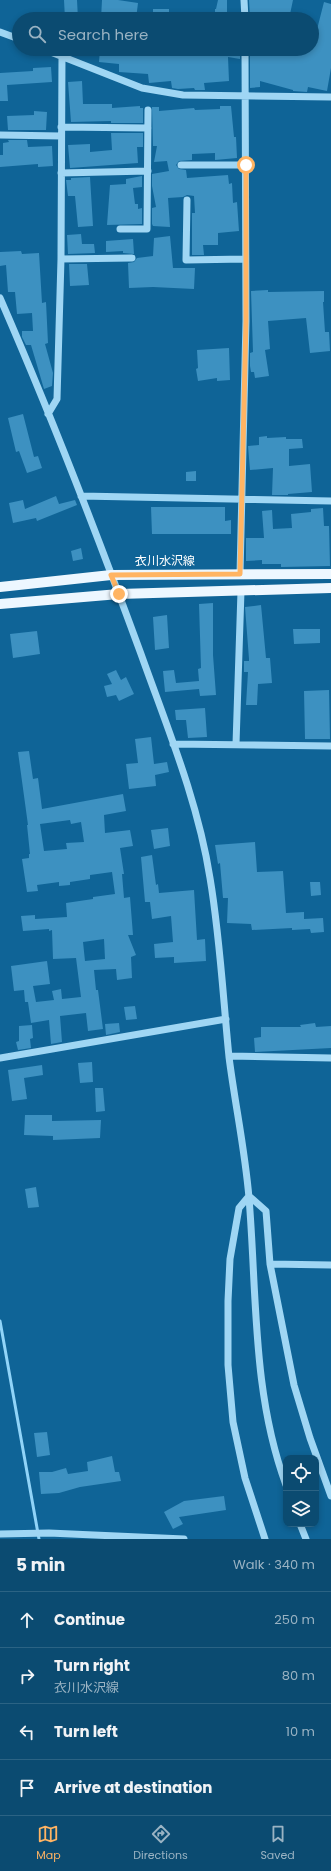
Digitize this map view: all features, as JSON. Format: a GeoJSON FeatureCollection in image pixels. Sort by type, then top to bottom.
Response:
{"type":"FeatureCollection","features":[{"type":"Feature","properties":{"kind":"main road","name":"衣川水沢線"},"geometry":{"type":"LineString","coordinates":[[0,587],[111,575],[331,574]]}},
{"type":"Feature","properties":{"kind":"main road"},"geometry":{"type":"LineString","coordinates":[[0,604],[119,594],[331,588]]}},
{"type":"Feature","properties":{"kind":"street"},"geometry":{"type":"LineString","coordinates":[[244,0],[244,12]]}},
{"type":"Feature","properties":{"kind":"street"},"geometry":{"type":"LineString","coordinates":[[0,32],[12,37]]}},
{"type":"Feature","properties":{"kind":"street"},"geometry":{"type":"LineString","coordinates":[[48,414],[57,399],[61,259],[62,56],[148,89],[183,95],[331,97]]}},
{"type":"Feature","properties":{"kind":"street"},"geometry":{"type":"LineString","coordinates":[[240,574],[246,165],[245,56]]}},
{"type":"Feature","properties":{"kind":"street"},"geometry":{"type":"LineString","coordinates":[[120,229],[147,229],[148,110]]}},
{"type":"Feature","properties":{"kind":"street"},"geometry":{"type":"LineString","coordinates":[[61,127],[148,128]]}},
{"type":"Feature","properties":{"kind":"street"},"geometry":{"type":"LineString","coordinates":[[0,135],[61,136]]}},
{"type":"Feature","properties":{"kind":"street"},"geometry":{"type":"LineString","coordinates":[[181,165],[246,165]]}},
{"type":"Feature","properties":{"kind":"street"},"geometry":{"type":"LineString","coordinates":[[61,173],[148,171]]}},
{"type":"Feature","properties":{"kind":"street"},"geometry":{"type":"LineString","coordinates":[[187,200],[186,260],[245,259]]}},
{"type":"Feature","properties":{"kind":"street"},"geometry":{"type":"LineString","coordinates":[[61,259],[132,258]]}},
{"type":"Feature","properties":{"kind":"street"},"geometry":{"type":"LineString","coordinates":[[0,298],[81,496],[119,594],[190,792],[204,844],[209,872],[229,1056],[249,1196],[253,1286],[260,1370],[269,1427],[283,1475]]}},
{"type":"Feature","properties":{"kind":"street"},"geometry":{"type":"LineString","coordinates":[[81,496],[331,501]]}},
{"type":"Feature","properties":{"kind":"street"},"geometry":{"type":"LineString","coordinates":[[236,744],[240,591]]}},
{"type":"Feature","properties":{"kind":"street"},"geometry":{"type":"LineString","coordinates":[[173,744],[331,746]]}},
{"type":"Feature","properties":{"kind":"street"},"geometry":{"type":"LineString","coordinates":[[0,1058],[226,1019]]}},
{"type":"Feature","properties":{"kind":"street"},"geometry":{"type":"LineString","coordinates":[[229,1056],[331,1058]]}},
{"type":"Feature","properties":{"kind":"street"},"geometry":{"type":"LineString","coordinates":[[249,1196],[266,1212],[270,1264],[294,1385],[310,1438],[331,1496]]}},
{"type":"Feature","properties":{"kind":"street"},"geometry":{"type":"LineString","coordinates":[[249,1196],[239,1208],[230,1259],[228,1301],[228,1365],[233,1422],[240,1457],[245,1478],[265,1539]]}},
{"type":"Feature","properties":{"kind":"street"},"geometry":{"type":"LineString","coordinates":[[270,1264],[331,1265]]}},
{"type":"Feature","properties":{"kind":"street"},"geometry":{"type":"LineString","coordinates":[[301,1527],[305,1537]]}},
{"type":"Feature","properties":{"kind":"street"},"geometry":{"type":"LineString","coordinates":[[0,1534],[49,1533],[184,1539]]}},
{"type":"Feature","properties":{"kind":"building"},"geometry":{"type":"Polygon","coordinates":[[[64,0],[77,0],[78,12],[65,12],[64,0]]]}},
{"type":"Feature","properties":{"kind":"building"},"geometry":{"type":"Polygon","coordinates":[[[102,0],[118,0],[138,3],[137,12],[101,12],[102,0]]]}},
{"type":"Feature","properties":{"kind":"building"},"geometry":{"type":"Polygon","coordinates":[[[218,0],[227,0],[227,12],[215,12],[218,0]]]}},
{"type":"Feature","properties":{"kind":"building"},"geometry":{"type":"Polygon","coordinates":[[[249,0],[293,0],[290,12],[250,12],[249,0]]]}},
{"type":"Feature","properties":{"kind":"building"},"geometry":{"type":"Polygon","coordinates":[[[324,2],[331,4],[331,68],[327,91],[308,87],[307,92],[293,91],[260,81],[260,87],[250,88],[250,56],[319,56],[319,22],[324,2]]]}},
{"type":"Feature","properties":{"kind":"building"},"geometry":{"type":"Polygon","coordinates":[[[153,9],[169,9],[169,12],[153,12],[153,9]]]}},
{"type":"Feature","properties":{"kind":"building"},"geometry":{"type":"Polygon","coordinates":[[[99,56],[240,56],[240,59],[228,57],[229,81],[204,83],[205,90],[195,90],[194,88],[172,88],[171,81],[149,83],[148,74],[119,72],[119,64],[99,62],[99,56]]]}},
{"type":"Feature","properties":{"kind":"building"},"geometry":{"type":"Polygon","coordinates":[[[51,67],[52,82],[7,85],[8,101],[0,101],[0,73],[33,71],[33,68],[51,67]]]}},
{"type":"Feature","properties":{"kind":"building"},"geometry":{"type":"Polygon","coordinates":[[[82,81],[83,104],[112,104],[112,108],[140,106],[140,108],[143,108],[143,123],[111,123],[111,121],[71,122],[68,82],[82,81]]]}},
{"type":"Feature","properties":{"kind":"building"},"geometry":{"type":"Polygon","coordinates":[[[220,106],[231,106],[234,137],[236,137],[237,158],[215,160],[215,153],[192,154],[192,160],[179,161],[176,165],[179,169],[186,170],[187,178],[228,175],[229,184],[232,183],[233,203],[237,202],[239,231],[218,233],[218,245],[203,245],[204,255],[192,255],[192,213],[195,213],[194,196],[187,195],[183,197],[168,198],[170,227],[153,226],[152,224],[152,208],[156,207],[152,186],[152,174],[169,171],[167,161],[154,162],[157,146],[153,146],[152,107],[159,107],[159,111],[194,108],[195,110],[220,109],[220,106]]]}},
{"type":"Feature","properties":{"kind":"building"},"geometry":{"type":"Polygon","coordinates":[[[34,111],[47,112],[46,130],[8,130],[7,116],[34,115],[34,111]]]}},
{"type":"Feature","properties":{"kind":"building"},"geometry":{"type":"Polygon","coordinates":[[[111,133],[143,133],[143,147],[137,147],[138,163],[70,168],[68,145],[90,144],[90,152],[112,150],[111,133]]]}},
{"type":"Feature","properties":{"kind":"building"},"geometry":{"type":"Polygon","coordinates":[[[8,140],[27,140],[28,147],[52,146],[53,166],[38,167],[38,164],[0,167],[0,155],[3,155],[3,143],[9,142],[8,140]]]}},
{"type":"Feature","properties":{"kind":"building"},"geometry":{"type":"Polygon","coordinates":[[[142,176],[142,187],[133,188],[135,204],[138,204],[138,209],[142,208],[142,224],[107,225],[110,185],[126,184],[126,179],[142,176]]]}},
{"type":"Feature","properties":{"kind":"building"},"geometry":{"type":"Polygon","coordinates":[[[90,177],[93,226],[78,227],[75,196],[68,196],[66,180],[71,180],[71,178],[90,177]]]}},
{"type":"Feature","properties":{"kind":"building"},"geometry":{"type":"Polygon","coordinates":[[[81,234],[82,244],[94,244],[95,253],[68,254],[67,235],[81,234]]]}},
{"type":"Feature","properties":{"kind":"building"},"geometry":{"type":"Polygon","coordinates":[[[170,236],[173,268],[195,268],[194,289],[153,287],[129,288],[128,263],[134,262],[137,258],[153,256],[154,238],[170,236]]]}},
{"type":"Feature","properties":{"kind":"building"},"geometry":{"type":"Polygon","coordinates":[[[133,239],[134,254],[123,253],[123,251],[106,252],[106,241],[133,239]]]}},
{"type":"Feature","properties":{"kind":"building"},"geometry":{"type":"Polygon","coordinates":[[[21,251],[22,254],[39,253],[42,303],[46,302],[48,343],[45,344],[53,373],[52,386],[44,389],[31,345],[26,345],[22,337],[22,331],[33,331],[32,313],[17,314],[15,292],[8,292],[6,265],[0,266],[0,252],[21,251]]]}},
{"type":"Feature","properties":{"kind":"building"},"geometry":{"type":"Polygon","coordinates":[[[69,264],[87,264],[89,285],[70,286],[69,264]]]}},
{"type":"Feature","properties":{"kind":"building"},"geometry":{"type":"Polygon","coordinates":[[[268,290],[268,292],[324,291],[323,302],[325,332],[329,332],[330,351],[310,353],[306,318],[268,321],[270,349],[265,350],[269,376],[255,378],[254,372],[251,372],[250,366],[250,353],[253,352],[251,291],[268,290]]]}},
{"type":"Feature","properties":{"kind":"building"},"geometry":{"type":"Polygon","coordinates":[[[229,348],[230,380],[217,381],[217,378],[198,381],[196,369],[198,368],[197,350],[229,348]]]}},
{"type":"Feature","properties":{"kind":"building"},"geometry":{"type":"Polygon","coordinates":[[[23,414],[34,457],[38,456],[42,468],[27,473],[19,451],[16,452],[8,418],[23,414]]]}},
{"type":"Feature","properties":{"kind":"building"},"geometry":{"type":"Polygon","coordinates":[[[267,436],[267,438],[286,437],[286,439],[302,439],[303,448],[289,449],[289,466],[310,464],[312,492],[272,495],[273,468],[250,470],[248,446],[259,445],[259,437],[267,436]]]}},
{"type":"Feature","properties":{"kind":"building"},"geometry":{"type":"Polygon","coordinates":[[[196,471],[196,481],[186,481],[186,472],[196,471]]]}},
{"type":"Feature","properties":{"kind":"building"},"geometry":{"type":"Polygon","coordinates":[[[56,496],[59,504],[75,500],[77,505],[37,521],[36,518],[13,523],[9,503],[23,500],[25,509],[56,496]]]}},
{"type":"Feature","properties":{"kind":"building"},"geometry":{"type":"Polygon","coordinates":[[[151,507],[225,507],[225,521],[231,520],[231,534],[152,534],[151,507]]]}},
{"type":"Feature","properties":{"kind":"building"},"geometry":{"type":"Polygon","coordinates":[[[323,508],[324,526],[329,526],[330,566],[281,567],[281,564],[262,564],[262,560],[246,561],[246,538],[264,538],[262,511],[272,510],[273,529],[292,528],[291,514],[311,512],[311,509],[323,508]]]}},
{"type":"Feature","properties":{"kind":"building"},"geometry":{"type":"Polygon","coordinates":[[[81,548],[83,559],[73,561],[71,551],[81,548]]]}},
{"type":"Feature","properties":{"kind":"building"},"geometry":{"type":"Polygon","coordinates":[[[213,603],[213,655],[216,695],[200,696],[199,689],[165,692],[163,671],[174,670],[176,683],[199,681],[198,669],[201,668],[199,604],[213,603]]]}},
{"type":"Feature","properties":{"kind":"building"},"geometry":{"type":"Polygon","coordinates":[[[261,605],[266,658],[270,658],[272,683],[258,684],[257,705],[246,705],[248,672],[244,672],[244,661],[249,661],[249,659],[245,607],[261,605]]]}},
{"type":"Feature","properties":{"kind":"building"},"geometry":{"type":"Polygon","coordinates":[[[167,615],[169,648],[155,650],[153,617],[167,615]]]}},
{"type":"Feature","properties":{"kind":"building"},"geometry":{"type":"Polygon","coordinates":[[[293,629],[320,629],[320,643],[294,644],[293,629]]]}},
{"type":"Feature","properties":{"kind":"building"},"geometry":{"type":"Polygon","coordinates":[[[37,631],[40,654],[13,658],[10,634],[37,631]]]}},
{"type":"Feature","properties":{"kind":"building"},"geometry":{"type":"Polygon","coordinates":[[[116,670],[121,680],[126,677],[134,694],[119,701],[116,695],[107,697],[104,686],[112,684],[107,674],[116,670]]]}},
{"type":"Feature","properties":{"kind":"building"},"geometry":{"type":"Polygon","coordinates":[[[329,690],[330,739],[305,739],[304,691],[329,690]]]}},
{"type":"Feature","properties":{"kind":"building"},"geometry":{"type":"Polygon","coordinates":[[[205,708],[207,737],[188,738],[186,720],[176,720],[175,710],[205,708]]]}},
{"type":"Feature","properties":{"kind":"building"},"geometry":{"type":"Polygon","coordinates":[[[151,737],[154,764],[167,762],[169,772],[155,775],[156,786],[129,789],[126,764],[138,763],[135,739],[151,737]]]}},
{"type":"Feature","properties":{"kind":"building"},"geometry":{"type":"Polygon","coordinates":[[[29,751],[33,779],[38,778],[42,809],[123,794],[126,811],[104,815],[105,833],[130,830],[133,846],[120,848],[124,874],[122,874],[124,898],[130,897],[133,935],[128,935],[136,955],[131,957],[132,978],[117,980],[116,969],[94,970],[103,1029],[88,1031],[86,1013],[60,1016],[62,1042],[51,1044],[49,1020],[31,1023],[28,1002],[25,1002],[24,990],[14,991],[11,966],[47,961],[50,984],[33,986],[36,1002],[54,1000],[52,991],[61,989],[62,999],[81,997],[76,958],[53,959],[52,930],[23,931],[21,916],[35,915],[35,919],[67,917],[66,903],[115,894],[112,872],[90,875],[90,879],[70,882],[70,885],[59,886],[59,882],[37,885],[38,891],[27,892],[22,859],[29,858],[30,854],[28,825],[18,752],[29,751]],[[70,820],[40,824],[44,851],[67,849],[66,843],[84,842],[81,822],[71,824],[70,820]],[[104,939],[83,942],[85,961],[105,959],[104,939]]]}},
{"type":"Feature","properties":{"kind":"building"},"geometry":{"type":"Polygon","coordinates":[[[168,828],[170,846],[154,849],[151,830],[168,828]]]}},
{"type":"Feature","properties":{"kind":"building"},"geometry":{"type":"Polygon","coordinates":[[[255,842],[257,872],[283,871],[286,913],[304,912],[304,919],[323,918],[324,932],[311,933],[310,929],[292,930],[292,928],[252,930],[251,924],[227,923],[228,898],[223,898],[220,863],[218,864],[215,845],[255,842]]]}},
{"type":"Feature","properties":{"kind":"building"},"geometry":{"type":"Polygon","coordinates":[[[152,855],[156,885],[158,884],[159,893],[194,890],[197,940],[205,939],[206,961],[174,963],[174,957],[155,958],[154,944],[173,942],[171,916],[152,919],[150,902],[145,902],[141,857],[152,855]]]}},
{"type":"Feature","properties":{"kind":"building"},"geometry":{"type":"Polygon","coordinates":[[[310,882],[320,882],[321,895],[311,896],[310,882]]]}},
{"type":"Feature","properties":{"kind":"building"},"geometry":{"type":"Polygon","coordinates":[[[135,1006],[137,1019],[126,1020],[124,1007],[135,1006]]]}},
{"type":"Feature","properties":{"kind":"building"},"geometry":{"type":"Polygon","coordinates":[[[119,1023],[120,1032],[106,1035],[105,1024],[119,1023]]]}},
{"type":"Feature","properties":{"kind":"building"},"geometry":{"type":"Polygon","coordinates":[[[315,1023],[316,1027],[331,1026],[331,1048],[255,1052],[254,1038],[261,1037],[261,1027],[301,1027],[300,1025],[315,1023]]]}},
{"type":"Feature","properties":{"kind":"building"},"geometry":{"type":"Polygon","coordinates":[[[32,1025],[33,1038],[30,1039],[31,1048],[18,1050],[16,1042],[19,1041],[19,1026],[32,1025]]]}},
{"type":"Feature","properties":{"kind":"building"},"geometry":{"type":"Polygon","coordinates":[[[92,1062],[93,1082],[80,1083],[78,1063],[92,1062]]]}},
{"type":"Feature","properties":{"kind":"building"},"geometry":{"type":"Polygon","coordinates":[[[42,1065],[43,1075],[24,1078],[27,1099],[12,1101],[8,1070],[42,1065]]]}},
{"type":"Feature","properties":{"kind":"building"},"geometry":{"type":"Polygon","coordinates":[[[95,1088],[103,1088],[105,1111],[96,1112],[95,1088]]]}},
{"type":"Feature","properties":{"kind":"building"},"geometry":{"type":"Polygon","coordinates":[[[25,1115],[52,1115],[52,1121],[101,1120],[100,1138],[53,1140],[53,1136],[24,1135],[25,1115]]]}},
{"type":"Feature","properties":{"kind":"building"},"geometry":{"type":"Polygon","coordinates":[[[36,1187],[39,1207],[28,1208],[25,1189],[36,1187]]]}},
{"type":"Feature","properties":{"kind":"building"},"geometry":{"type":"Polygon","coordinates":[[[47,1432],[50,1455],[37,1457],[34,1433],[47,1432]]]}},
{"type":"Feature","properties":{"kind":"building"},"geometry":{"type":"Polygon","coordinates":[[[112,1456],[115,1472],[119,1472],[121,1481],[80,1487],[59,1493],[41,1494],[39,1472],[52,1472],[66,1468],[68,1474],[88,1471],[87,1462],[112,1456]]]}},
{"type":"Feature","properties":{"kind":"building"},"geometry":{"type":"Polygon","coordinates":[[[224,1496],[226,1510],[179,1517],[183,1524],[173,1529],[164,1512],[184,1501],[224,1496]]]}},
{"type":"Feature","properties":{"kind":"waterway"},"geometry":{"type":"LineString","coordinates":[[0,1321],[39,1539]]}},
{"type":"Feature","properties":{"kind":"route"},"geometry":{"type":"LineString","coordinates":[[119,594],[111,575],[240,574],[246,321],[246,165]]}}]}
